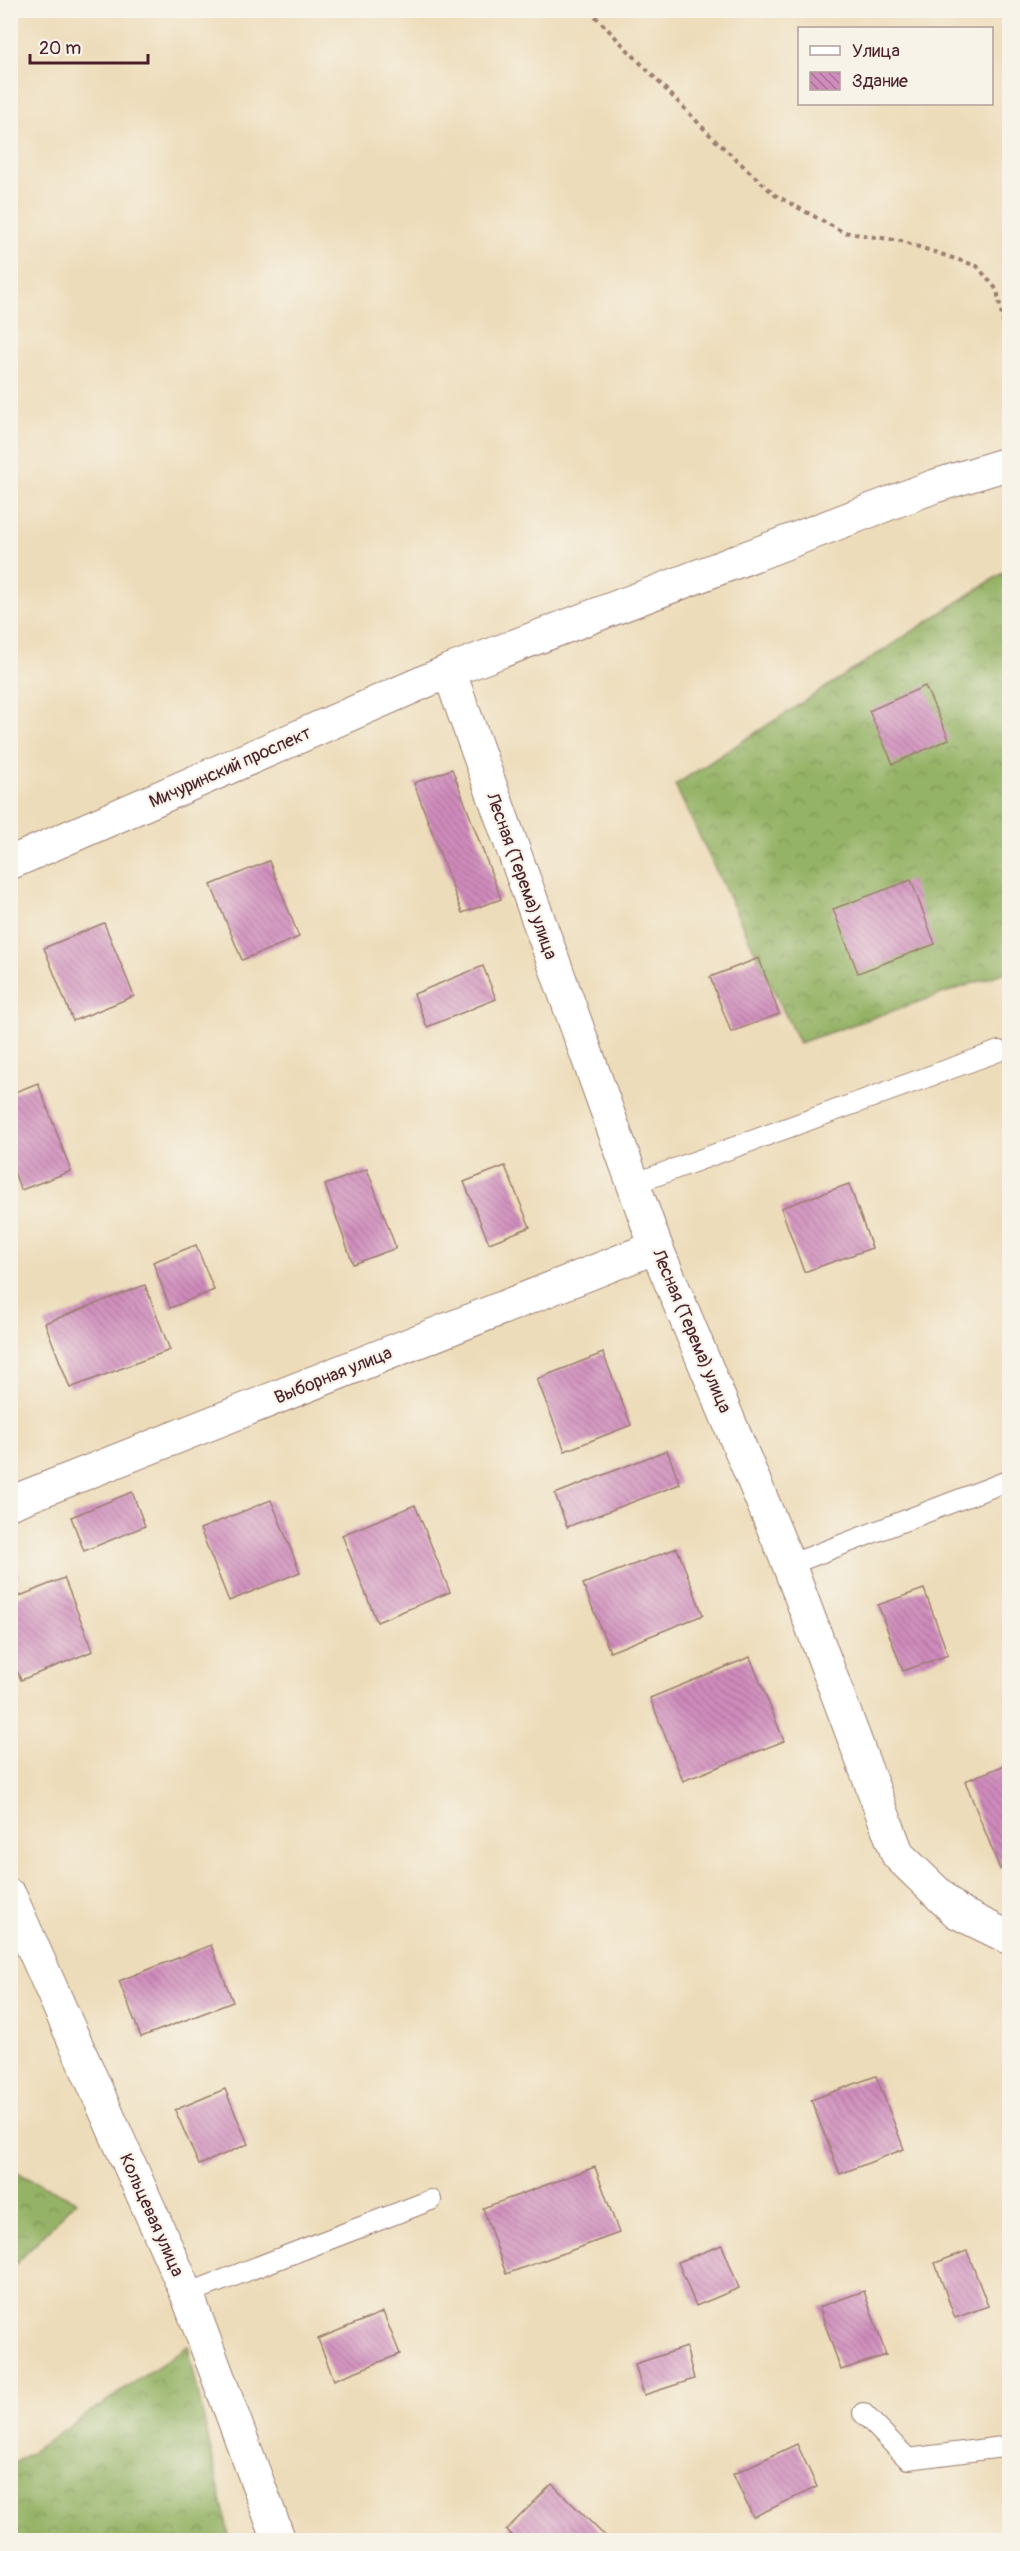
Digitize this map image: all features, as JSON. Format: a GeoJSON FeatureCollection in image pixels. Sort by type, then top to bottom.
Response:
{"type":"FeatureCollection","features":[{"type":"Feature","properties":{"kind":"street","name":"Мичуринский проспект"},"geometry":{"type":"LineString","coordinates":[[10,863],[449,671],[935,486],[1010,463]]}},
{"type":"Feature","properties":{"kind":"street","name":"Лесная (Терема) улица"},"geometry":{"type":"LineString","coordinates":[[449,671],[633,1184],[789,1565],[898,1855],[957,1911],[1010,1938]]}},
{"type":"Feature","properties":{"kind":"street","name":"Выборная улица"},"geometry":{"type":"LineString","coordinates":[[10,1503],[657,1247]]}},
{"type":"Feature","properties":{"kind":"street","name":"Кольцевая улица"},"geometry":{"type":"LineString","coordinates":[[10,1896],[187,2294],[279,2541]]}},
{"type":"Feature","properties":{"kind":"lane"},"geometry":{"type":"LineString","coordinates":[[633,1184],[999,1051]]}},
{"type":"Feature","properties":{"kind":"lane"},"geometry":{"type":"LineString","coordinates":[[789,1565],[1010,1480]]}},
{"type":"Feature","properties":{"kind":"lane"},"geometry":{"type":"LineString","coordinates":[[187,2294],[431,2200]]}},
{"type":"Feature","properties":{"kind":"lane"},"geometry":{"type":"LineString","coordinates":[[863,2413],[908,2459],[1010,2446]]}},
{"type":"Feature","properties":{"kind":"path"},"geometry":{"type":"LineString","coordinates":[[590,10],[714,139],[775,195],[843,232],[901,241],[976,266],[997,290],[1010,359]]}},
{"type":"Feature","properties":{"kind":"green space"},"geometry":{"type":"Polygon","coordinates":[[[1009,569],[1009,971],[799,1043],[675,785],[1009,569]]]}},
{"type":"Feature","properties":{"kind":"green space"},"geometry":{"type":"Polygon","coordinates":[[[11,2170],[76,2201],[11,2269],[11,2170]]]}},
{"type":"Feature","properties":{"kind":"green space"},"geometry":{"type":"Polygon","coordinates":[[[188,2346],[230,2540],[11,2540],[11,2466],[188,2346]]]}},
{"type":"Feature","properties":{"kind":"building"},"geometry":{"type":"Polygon","coordinates":[[[925,686],[949,739],[893,764],[869,711],[925,686]]]}},
{"type":"Feature","properties":{"kind":"building"},"geometry":{"type":"Polygon","coordinates":[[[452,769],[501,899],[462,913],[414,783],[452,769]]]}},
{"type":"Feature","properties":{"kind":"building"},"geometry":{"type":"Polygon","coordinates":[[[269,861],[299,937],[242,960],[211,885],[269,861]]]}},
{"type":"Feature","properties":{"kind":"building"},"geometry":{"type":"Polygon","coordinates":[[[911,880],[935,944],[858,973],[833,909],[911,880]]]}},
{"type":"Feature","properties":{"kind":"building"},"geometry":{"type":"Polygon","coordinates":[[[104,923],[134,996],[73,1021],[44,948],[104,923]]]}},
{"type":"Feature","properties":{"kind":"building"},"geometry":{"type":"Polygon","coordinates":[[[759,958],[779,1014],[731,1032],[710,977],[759,958]]]}},
{"type":"Feature","properties":{"kind":"building"},"geometry":{"type":"Polygon","coordinates":[[[483,966],[496,999],[427,1027],[414,994],[483,966]]]}},
{"type":"Feature","properties":{"kind":"building"},"geometry":{"type":"Polygon","coordinates":[[[38,1083],[71,1171],[21,1190],[10,1162],[10,1094],[38,1083]]]}},
{"type":"Feature","properties":{"kind":"building"},"geometry":{"type":"Polygon","coordinates":[[[505,1166],[530,1227],[489,1243],[464,1182],[505,1166]]]}},
{"type":"Feature","properties":{"kind":"building"},"geometry":{"type":"Polygon","coordinates":[[[367,1169],[396,1248],[353,1264],[325,1185],[367,1169]]]}},
{"type":"Feature","properties":{"kind":"building"},"geometry":{"type":"Polygon","coordinates":[[[849,1184],[872,1248],[804,1272],[781,1208],[849,1184]]]}},
{"type":"Feature","properties":{"kind":"building"},"geometry":{"type":"Polygon","coordinates":[[[196,1245],[214,1290],[170,1308],[153,1262],[196,1245]]]}},
{"type":"Feature","properties":{"kind":"building"},"geometry":{"type":"Polygon","coordinates":[[[145,1285],[170,1350],[70,1388],[45,1323],[145,1285]]]}},
{"type":"Feature","properties":{"kind":"building"},"geometry":{"type":"Polygon","coordinates":[[[603,1353],[631,1425],[565,1451],[537,1379],[603,1353]]]}},
{"type":"Feature","properties":{"kind":"building"},"geometry":{"type":"Polygon","coordinates":[[[667,1450],[680,1484],[567,1527],[555,1494],[667,1450]]]}},
{"type":"Feature","properties":{"kind":"building"},"geometry":{"type":"Polygon","coordinates":[[[132,1492],[145,1526],[84,1551],[71,1517],[132,1492]]]}},
{"type":"Feature","properties":{"kind":"building"},"geometry":{"type":"Polygon","coordinates":[[[271,1500],[300,1572],[229,1601],[200,1529],[271,1500]]]}},
{"type":"Feature","properties":{"kind":"building"},"geometry":{"type":"Polygon","coordinates":[[[415,1505],[450,1592],[377,1622],[342,1535],[415,1505]]]}},
{"type":"Feature","properties":{"kind":"building"},"geometry":{"type":"Polygon","coordinates":[[[677,1548],[703,1615],[610,1652],[583,1584],[677,1548]]]}},
{"type":"Feature","properties":{"kind":"building"},"geometry":{"type":"Polygon","coordinates":[[[10,1556],[19,1578],[10,1581],[10,1556]]]}},
{"type":"Feature","properties":{"kind":"building"},"geometry":{"type":"Polygon","coordinates":[[[64,1578],[93,1651],[21,1680],[10,1655],[10,1600],[64,1578]]]}},
{"type":"Feature","properties":{"kind":"building"},"geometry":{"type":"Polygon","coordinates":[[[924,1589],[948,1655],[903,1671],[878,1605],[924,1589]]]}},
{"type":"Feature","properties":{"kind":"building"},"geometry":{"type":"Polygon","coordinates":[[[750,1657],[784,1741],[683,1781],[650,1698],[750,1657]]]}},
{"type":"Feature","properties":{"kind":"building"},"geometry":{"type":"Polygon","coordinates":[[[1010,1763],[1010,1866],[1000,1869],[965,1781],[1010,1763]]]}},
{"type":"Feature","properties":{"kind":"building"},"geometry":{"type":"Polygon","coordinates":[[[211,1945],[233,2002],[141,2037],[119,1981],[211,1945]]]}},
{"type":"Feature","properties":{"kind":"building"},"geometry":{"type":"Polygon","coordinates":[[[876,2076],[904,2149],[840,2174],[811,2100],[876,2076]]]}},
{"type":"Feature","properties":{"kind":"building"},"geometry":{"type":"Polygon","coordinates":[[[225,2089],[248,2144],[199,2165],[175,2110],[225,2089]]]}},
{"type":"Feature","properties":{"kind":"building"},"geometry":{"type":"Polygon","coordinates":[[[595,2167],[619,2233],[506,2274],[483,2208],[595,2167]]]}},
{"type":"Feature","properties":{"kind":"building"},"geometry":{"type":"Polygon","coordinates":[[[722,2245],[739,2288],[696,2306],[678,2262],[722,2245]]]}},
{"type":"Feature","properties":{"kind":"building"},"geometry":{"type":"Polygon","coordinates":[[[967,2251],[988,2306],[955,2318],[935,2263],[967,2251]]]}},
{"type":"Feature","properties":{"kind":"building"},"geometry":{"type":"Polygon","coordinates":[[[864,2291],[886,2355],[841,2370],[819,2307],[864,2291]]]}},
{"type":"Feature","properties":{"kind":"building"},"geometry":{"type":"Polygon","coordinates":[[[383,2312],[400,2354],[334,2380],[318,2339],[383,2312]]]}},
{"type":"Feature","properties":{"kind":"building"},"geometry":{"type":"Polygon","coordinates":[[[686,2347],[694,2379],[644,2395],[635,2364],[686,2347]]]}},
{"type":"Feature","properties":{"kind":"building"},"geometry":{"type":"Polygon","coordinates":[[[797,2444],[817,2487],[753,2517],[733,2474],[797,2444]]]}},
{"type":"Feature","properties":{"kind":"building"},"geometry":{"type":"Polygon","coordinates":[[[552,2484],[609,2540],[516,2540],[506,2530],[552,2484]]]}}]}
